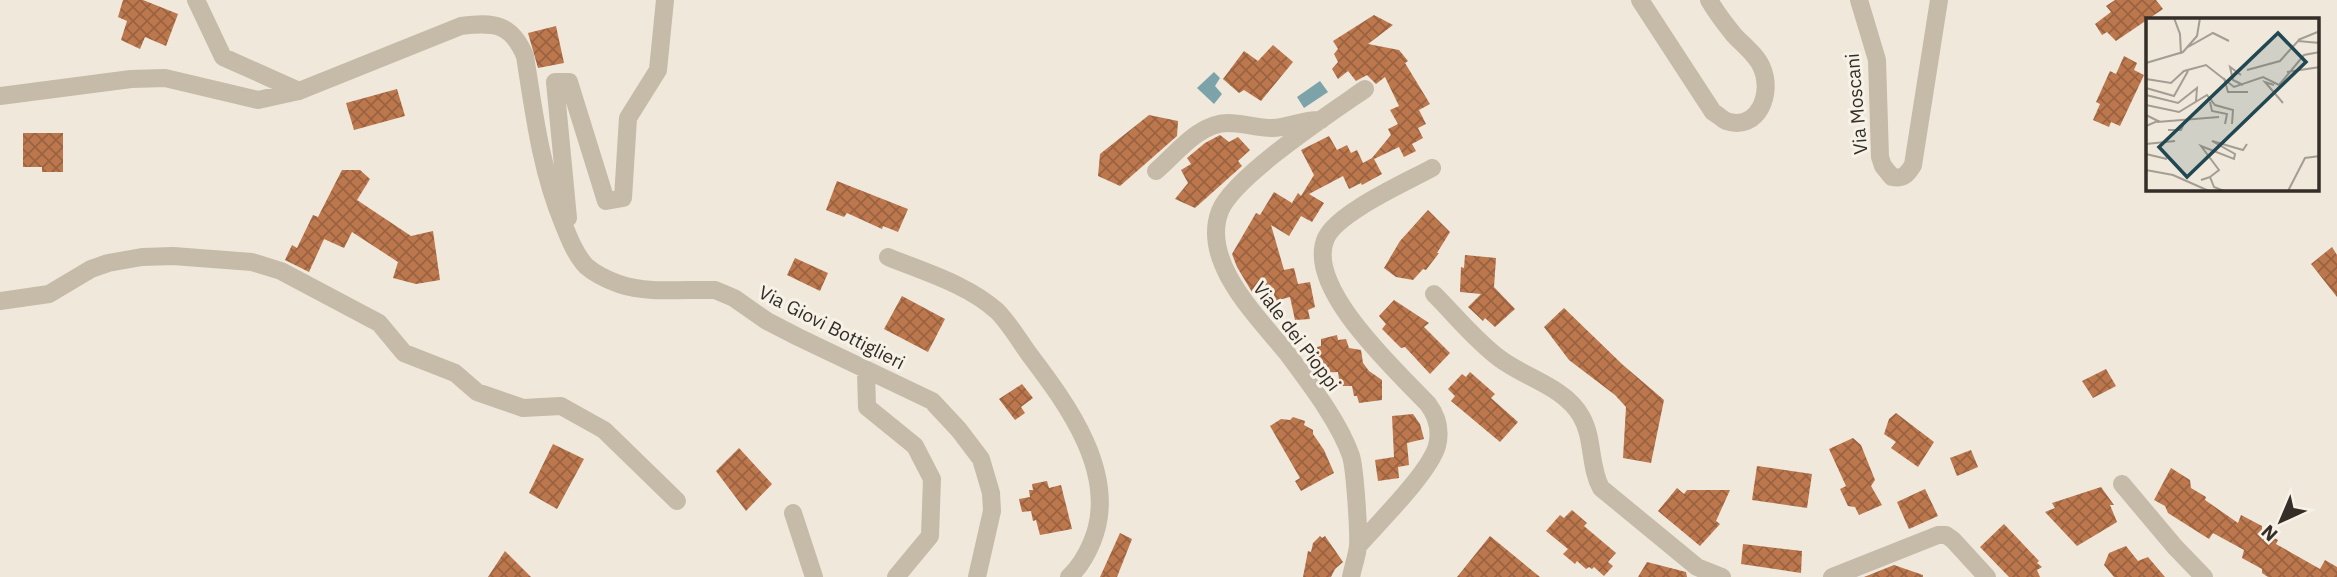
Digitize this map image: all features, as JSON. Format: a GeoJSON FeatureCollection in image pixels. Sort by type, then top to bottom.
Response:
{"type":"FeatureCollection","features":[{"type":"Feature","properties":{"kind":"street"},"geometry":{"type":"LineString","coordinates":[[195,0],[223,57],[299,91]]}},
{"type":"Feature","properties":{"kind":"street"},"geometry":{"type":"LineString","coordinates":[[570,239],[555,82],[569,82],[606,201],[623,198],[628,118],[658,70],[665,0]]}},
{"type":"Feature","properties":{"kind":"street"},"geometry":{"type":"LineString","coordinates":[[1640,0],[1713,111],[1726,121],[1739,122],[1752,117],[1760,110],[1766,87],[1762,68],[1709,0]]}},
{"type":"Feature","properties":{"kind":"street","name":"Via Moscani"},"geometry":{"type":"LineString","coordinates":[[1859,0],[1877,60],[1880,157],[1892,177],[1899,178],[1907,174],[1913,165],[1938,0]]}},
{"type":"Feature","properties":{"kind":"street","name":"Via Giovi Bottiglieri"},"geometry":{"type":"LineString","coordinates":[[0,96],[164,78],[258,100],[299,91],[461,26],[488,24],[506,29],[525,56],[545,174],[570,239],[587,266],[601,276],[622,285],[648,289],[725,292],[767,321],[932,401],[960,430],[981,459],[987,475],[992,511],[977,577]]}},
{"type":"Feature","properties":{"kind":"street","name":"Viale dei Pioppi"},"geometry":{"type":"LineString","coordinates":[[1351,577],[1358,546],[1352,460],[1344,438],[1288,355],[1240,297],[1218,249],[1217,229],[1219,212],[1240,183],[1365,89]]}},
{"type":"Feature","properties":{"kind":"street","name":"Viale dei Pioppi"},"geometry":{"type":"LineString","coordinates":[[1156,171],[1201,131],[1213,125],[1227,123],[1272,128],[1307,119],[1321,120]]}},
{"type":"Feature","properties":{"kind":"street"},"geometry":{"type":"LineString","coordinates":[[1358,546],[1425,469],[1437,445],[1439,433],[1437,419],[1428,404],[1349,317],[1336,297],[1325,271],[1324,248],[1326,238],[1346,217],[1432,168]]}},
{"type":"Feature","properties":{"kind":"street"},"geometry":{"type":"LineString","coordinates":[[0,301],[49,294],[91,269],[142,257],[173,256],[252,262],[281,271],[379,323],[404,353],[455,373],[477,392],[523,408],[561,406],[604,430],[677,501]]}},
{"type":"Feature","properties":{"kind":"street"},"geometry":{"type":"LineString","coordinates":[[888,257],[964,288],[998,312],[1065,401],[1091,455],[1098,485],[1099,508],[1095,534],[1087,552],[1069,577]]}},
{"type":"Feature","properties":{"kind":"street"},"geometry":{"type":"LineString","coordinates":[[1434,295],[1499,358],[1572,403],[1588,431],[1596,478],[1601,488],[1697,567],[1722,577]]}},
{"type":"Feature","properties":{"kind":"street"},"geometry":{"type":"LineString","coordinates":[[866,371],[867,407],[915,446],[932,479],[930,537],[896,577]]}},
{"type":"Feature","properties":{"kind":"street"},"geometry":{"type":"LineString","coordinates":[[2122,484],[2204,577]]}},
{"type":"Feature","properties":{"kind":"street"},"geometry":{"type":"LineString","coordinates":[[793,513],[814,577]]}},
{"type":"Feature","properties":{"kind":"street"},"geometry":{"type":"LineString","coordinates":[[1832,577],[1938,535],[1953,540],[1987,577]]}},
{"type":"Feature","properties":{"kind":"water"},"geometry":{"type":"Polygon","coordinates":[[[1214,72],[1220,78],[1215,86],[1222,94],[1214,104],[1197,88],[1214,72]]]}},
{"type":"Feature","properties":{"kind":"water"},"geometry":{"type":"Polygon","coordinates":[[[1320,81],[1328,92],[1304,108],[1297,97],[1320,81]]]}},
{"type":"Feature","properties":{"kind":"building"},"geometry":{"type":"Polygon","coordinates":[[[123,0],[143,0],[178,14],[166,46],[145,37],[140,49],[121,40],[127,21],[118,17],[123,0]]]}},
{"type":"Feature","properties":{"kind":"building"},"geometry":{"type":"Polygon","coordinates":[[[2115,0],[2156,0],[2163,9],[2146,18],[2116,41],[2107,32],[2102,35],[2095,24],[2111,12],[2106,6],[2115,0]]]}},
{"type":"Feature","properties":{"kind":"building"},"geometry":{"type":"Polygon","coordinates":[[[1374,15],[1393,25],[1368,44],[1399,50],[1408,61],[1405,63],[1430,104],[1419,110],[1426,124],[1418,128],[1423,138],[1412,144],[1416,151],[1404,157],[1399,147],[1374,159],[1382,174],[1362,185],[1361,183],[1349,189],[1343,176],[1309,194],[1324,203],[1312,222],[1301,216],[1289,236],[1271,225],[1284,270],[1294,268],[1298,284],[1310,282],[1315,307],[1308,310],[1310,319],[1295,320],[1290,297],[1275,301],[1273,288],[1252,292],[1232,254],[1256,213],[1260,215],[1274,192],[1292,203],[1298,193],[1301,196],[1314,175],[1301,150],[1329,136],[1337,150],[1347,145],[1351,153],[1357,150],[1363,163],[1372,158],[1391,135],[1388,129],[1398,124],[1390,110],[1399,106],[1385,77],[1376,84],[1367,75],[1356,81],[1348,71],[1338,79],[1332,69],[1338,62],[1334,54],[1338,49],[1333,41],[1374,15]]]}},
{"type":"Feature","properties":{"kind":"building"},"geometry":{"type":"Polygon","coordinates":[[[556,26],[564,63],[538,68],[528,33],[556,26]]]}},
{"type":"Feature","properties":{"kind":"building"},"geometry":{"type":"Polygon","coordinates":[[[1273,45],[1293,62],[1261,101],[1244,90],[1239,93],[1223,79],[1244,51],[1258,61],[1273,45]]]}},
{"type":"Feature","properties":{"kind":"building"},"geometry":{"type":"Polygon","coordinates":[[[2124,56],[2137,63],[2134,70],[2144,75],[2120,126],[2111,122],[2109,127],[2093,120],[2100,104],[2096,102],[2110,71],[2116,74],[2124,56]]]}},
{"type":"Feature","properties":{"kind":"building"},"geometry":{"type":"Polygon","coordinates":[[[397,89],[405,116],[354,130],[346,103],[397,89]]]}},
{"type":"Feature","properties":{"kind":"building"},"geometry":{"type":"Polygon","coordinates":[[[1149,115],[1178,121],[1177,136],[1120,186],[1098,176],[1100,154],[1149,115]]]}},
{"type":"Feature","properties":{"kind":"building"},"geometry":{"type":"Polygon","coordinates":[[[23,133],[63,133],[63,172],[42,172],[42,167],[23,167],[23,133]]]}},
{"type":"Feature","properties":{"kind":"building"},"geometry":{"type":"Polygon","coordinates":[[[1220,135],[1229,142],[1238,137],[1250,150],[1238,161],[1242,166],[1195,208],[1175,199],[1188,183],[1181,170],[1191,164],[1187,158],[1220,135]]]}},
{"type":"Feature","properties":{"kind":"building"},"geometry":{"type":"Polygon","coordinates":[[[342,170],[360,170],[370,179],[357,200],[411,236],[433,231],[440,280],[416,284],[393,278],[398,262],[352,232],[344,248],[324,239],[309,272],[285,260],[292,245],[297,248],[313,215],[318,217],[342,170]]]}},
{"type":"Feature","properties":{"kind":"building"},"geometry":{"type":"Polygon","coordinates":[[[837,181],[908,209],[898,232],[883,226],[882,229],[847,213],[844,217],[826,210],[837,181]]]}},
{"type":"Feature","properties":{"kind":"building"},"geometry":{"type":"Polygon","coordinates":[[[1428,210],[1450,232],[1426,270],[1423,269],[1413,280],[1396,277],[1384,268],[1400,241],[1428,210]]]}},
{"type":"Feature","properties":{"kind":"building"},"geometry":{"type":"Polygon","coordinates":[[[2332,247],[2337,255],[2337,297],[2311,264],[2332,247]]]}},
{"type":"Feature","properties":{"kind":"building"},"geometry":{"type":"Polygon","coordinates":[[[1465,255],[1496,258],[1494,287],[1515,309],[1495,327],[1485,318],[1483,321],[1468,307],[1481,294],[1460,292],[1461,267],[1464,268],[1465,255]]]}},
{"type":"Feature","properties":{"kind":"building"},"geometry":{"type":"Polygon","coordinates":[[[795,258],[828,273],[820,291],[787,275],[795,258]]]}},
{"type":"Feature","properties":{"kind":"building"},"geometry":{"type":"Polygon","coordinates":[[[902,296],[945,319],[928,352],[884,329],[902,296]]]}},
{"type":"Feature","properties":{"kind":"building"},"geometry":{"type":"Polygon","coordinates":[[[1394,300],[1429,323],[1424,327],[1450,353],[1430,374],[1405,347],[1401,348],[1382,329],[1386,324],[1379,316],[1394,300]]]}},
{"type":"Feature","properties":{"kind":"building"},"geometry":{"type":"Polygon","coordinates":[[[1564,308],[1664,400],[1651,463],[1623,458],[1626,407],[1615,395],[1569,360],[1544,327],[1564,308]]]}},
{"type":"Feature","properties":{"kind":"building"},"geometry":{"type":"Polygon","coordinates":[[[1337,335],[1338,340],[1346,339],[1349,348],[1361,350],[1363,363],[1382,380],[1382,400],[1359,403],[1352,386],[1340,386],[1338,372],[1316,373],[1314,354],[1318,353],[1317,347],[1321,346],[1321,339],[1337,335]]]}},
{"type":"Feature","properties":{"kind":"building"},"geometry":{"type":"Polygon","coordinates":[[[2106,369],[2116,386],[2093,398],[2082,381],[2106,369]]]}},
{"type":"Feature","properties":{"kind":"building"},"geometry":{"type":"Polygon","coordinates":[[[1470,372],[1495,394],[1491,398],[1518,422],[1500,442],[1451,401],[1455,396],[1448,389],[1462,374],[1466,377],[1470,372]]]}},
{"type":"Feature","properties":{"kind":"building"},"geometry":{"type":"Polygon","coordinates":[[[1022,384],[1033,398],[1021,407],[1025,413],[1015,420],[999,399],[1022,384]]]}},
{"type":"Feature","properties":{"kind":"building"},"geometry":{"type":"Polygon","coordinates":[[[1896,413],[1934,442],[1918,467],[1891,448],[1896,442],[1884,434],[1889,419],[1896,413]]]}},
{"type":"Feature","properties":{"kind":"building"},"geometry":{"type":"Polygon","coordinates":[[[1413,414],[1420,424],[1424,439],[1407,443],[1409,465],[1398,467],[1399,478],[1378,481],[1375,460],[1394,457],[1392,416],[1413,414]]]}},
{"type":"Feature","properties":{"kind":"building"},"geometry":{"type":"Polygon","coordinates":[[[1293,417],[1305,421],[1304,425],[1313,430],[1334,473],[1301,491],[1295,481],[1300,478],[1270,426],[1281,419],[1290,420],[1293,417]]]}},
{"type":"Feature","properties":{"kind":"building"},"geometry":{"type":"Polygon","coordinates":[[[1853,438],[1861,445],[1875,480],[1871,486],[1882,505],[1859,515],[1855,507],[1848,506],[1840,489],[1846,486],[1829,449],[1853,438]]]}},
{"type":"Feature","properties":{"kind":"building"},"geometry":{"type":"Polygon","coordinates":[[[553,444],[584,459],[557,509],[529,493],[553,444]]]}},
{"type":"Feature","properties":{"kind":"building"},"geometry":{"type":"Polygon","coordinates":[[[739,448],[772,484],[746,511],[716,471],[739,448]]]}},
{"type":"Feature","properties":{"kind":"building"},"geometry":{"type":"Polygon","coordinates":[[[1971,450],[1978,467],[1957,476],[1950,458],[1971,450]]]}},
{"type":"Feature","properties":{"kind":"building"},"geometry":{"type":"Polygon","coordinates":[[[1757,466],[1812,474],[1807,508],[1752,500],[1757,466]]]}},
{"type":"Feature","properties":{"kind":"building"},"geometry":{"type":"Polygon","coordinates":[[[2171,468],[2190,480],[2191,488],[2206,497],[2205,500],[2238,523],[2241,515],[2262,526],[2262,531],[2278,540],[2276,544],[2320,569],[2325,560],[2337,567],[2337,577],[2268,577],[2262,573],[2262,569],[2242,558],[2244,550],[2213,533],[2209,539],[2168,513],[2165,506],[2154,500],[2171,468]]]}},
{"type":"Feature","properties":{"kind":"building"},"geometry":{"type":"Polygon","coordinates":[[[1047,481],[1049,488],[1061,485],[1072,529],[1040,535],[1031,511],[1022,512],[1019,499],[1030,497],[1032,484],[1047,481]]]}},
{"type":"Feature","properties":{"kind":"building"},"geometry":{"type":"Polygon","coordinates":[[[2101,487],[2114,505],[2110,505],[2117,522],[2077,546],[2045,512],[2055,508],[2052,503],[2101,487]]]}},
{"type":"Feature","properties":{"kind":"building"},"geometry":{"type":"Polygon","coordinates":[[[1677,488],[1684,494],[1687,490],[1730,490],[1716,521],[1720,524],[1700,546],[1658,511],[1677,488]]]}},
{"type":"Feature","properties":{"kind":"building"},"geometry":{"type":"Polygon","coordinates":[[[1925,489],[1938,516],[1909,529],[1897,502],[1925,489]]]}},
{"type":"Feature","properties":{"kind":"building"},"geometry":{"type":"Polygon","coordinates":[[[1572,510],[1587,523],[1584,526],[1616,553],[1608,562],[1613,566],[1604,576],[1594,567],[1586,569],[1577,561],[1575,564],[1563,554],[1568,549],[1546,531],[1560,515],[1564,518],[1572,510]]]}},
{"type":"Feature","properties":{"kind":"building"},"geometry":{"type":"Polygon","coordinates":[[[2004,524],[2039,561],[2037,563],[2042,567],[2037,570],[2040,577],[2009,577],[1980,547],[2004,524]]]}},
{"type":"Feature","properties":{"kind":"building"},"geometry":{"type":"Polygon","coordinates":[[[1120,533],[1132,539],[1117,577],[1100,577],[1120,533]]]}},
{"type":"Feature","properties":{"kind":"building"},"geometry":{"type":"Polygon","coordinates":[[[1320,536],[1325,536],[1343,562],[1331,577],[1303,577],[1308,551],[1311,552],[1313,543],[1320,536]]]}},
{"type":"Feature","properties":{"kind":"building"},"geometry":{"type":"Polygon","coordinates":[[[1490,536],[1540,577],[1457,577],[1490,536]]]}},
{"type":"Feature","properties":{"kind":"building"},"geometry":{"type":"Polygon","coordinates":[[[1743,544],[1802,551],[1801,573],[1741,564],[1743,544]]]}},
{"type":"Feature","properties":{"kind":"building"},"geometry":{"type":"Polygon","coordinates":[[[2126,546],[2138,561],[2148,557],[2165,577],[2114,577],[2104,565],[2109,553],[2126,546]]]}},
{"type":"Feature","properties":{"kind":"building"},"geometry":{"type":"Polygon","coordinates":[[[505,551],[531,577],[488,577],[505,551]]]}},
{"type":"Feature","properties":{"kind":"building"},"geometry":{"type":"Polygon","coordinates":[[[1647,562],[1686,572],[1687,577],[1638,577],[1647,562]]]}},
{"type":"Feature","properties":{"kind":"building"},"geometry":{"type":"Polygon","coordinates":[[[1894,565],[1923,577],[1864,577],[1894,565]]]}}]}
